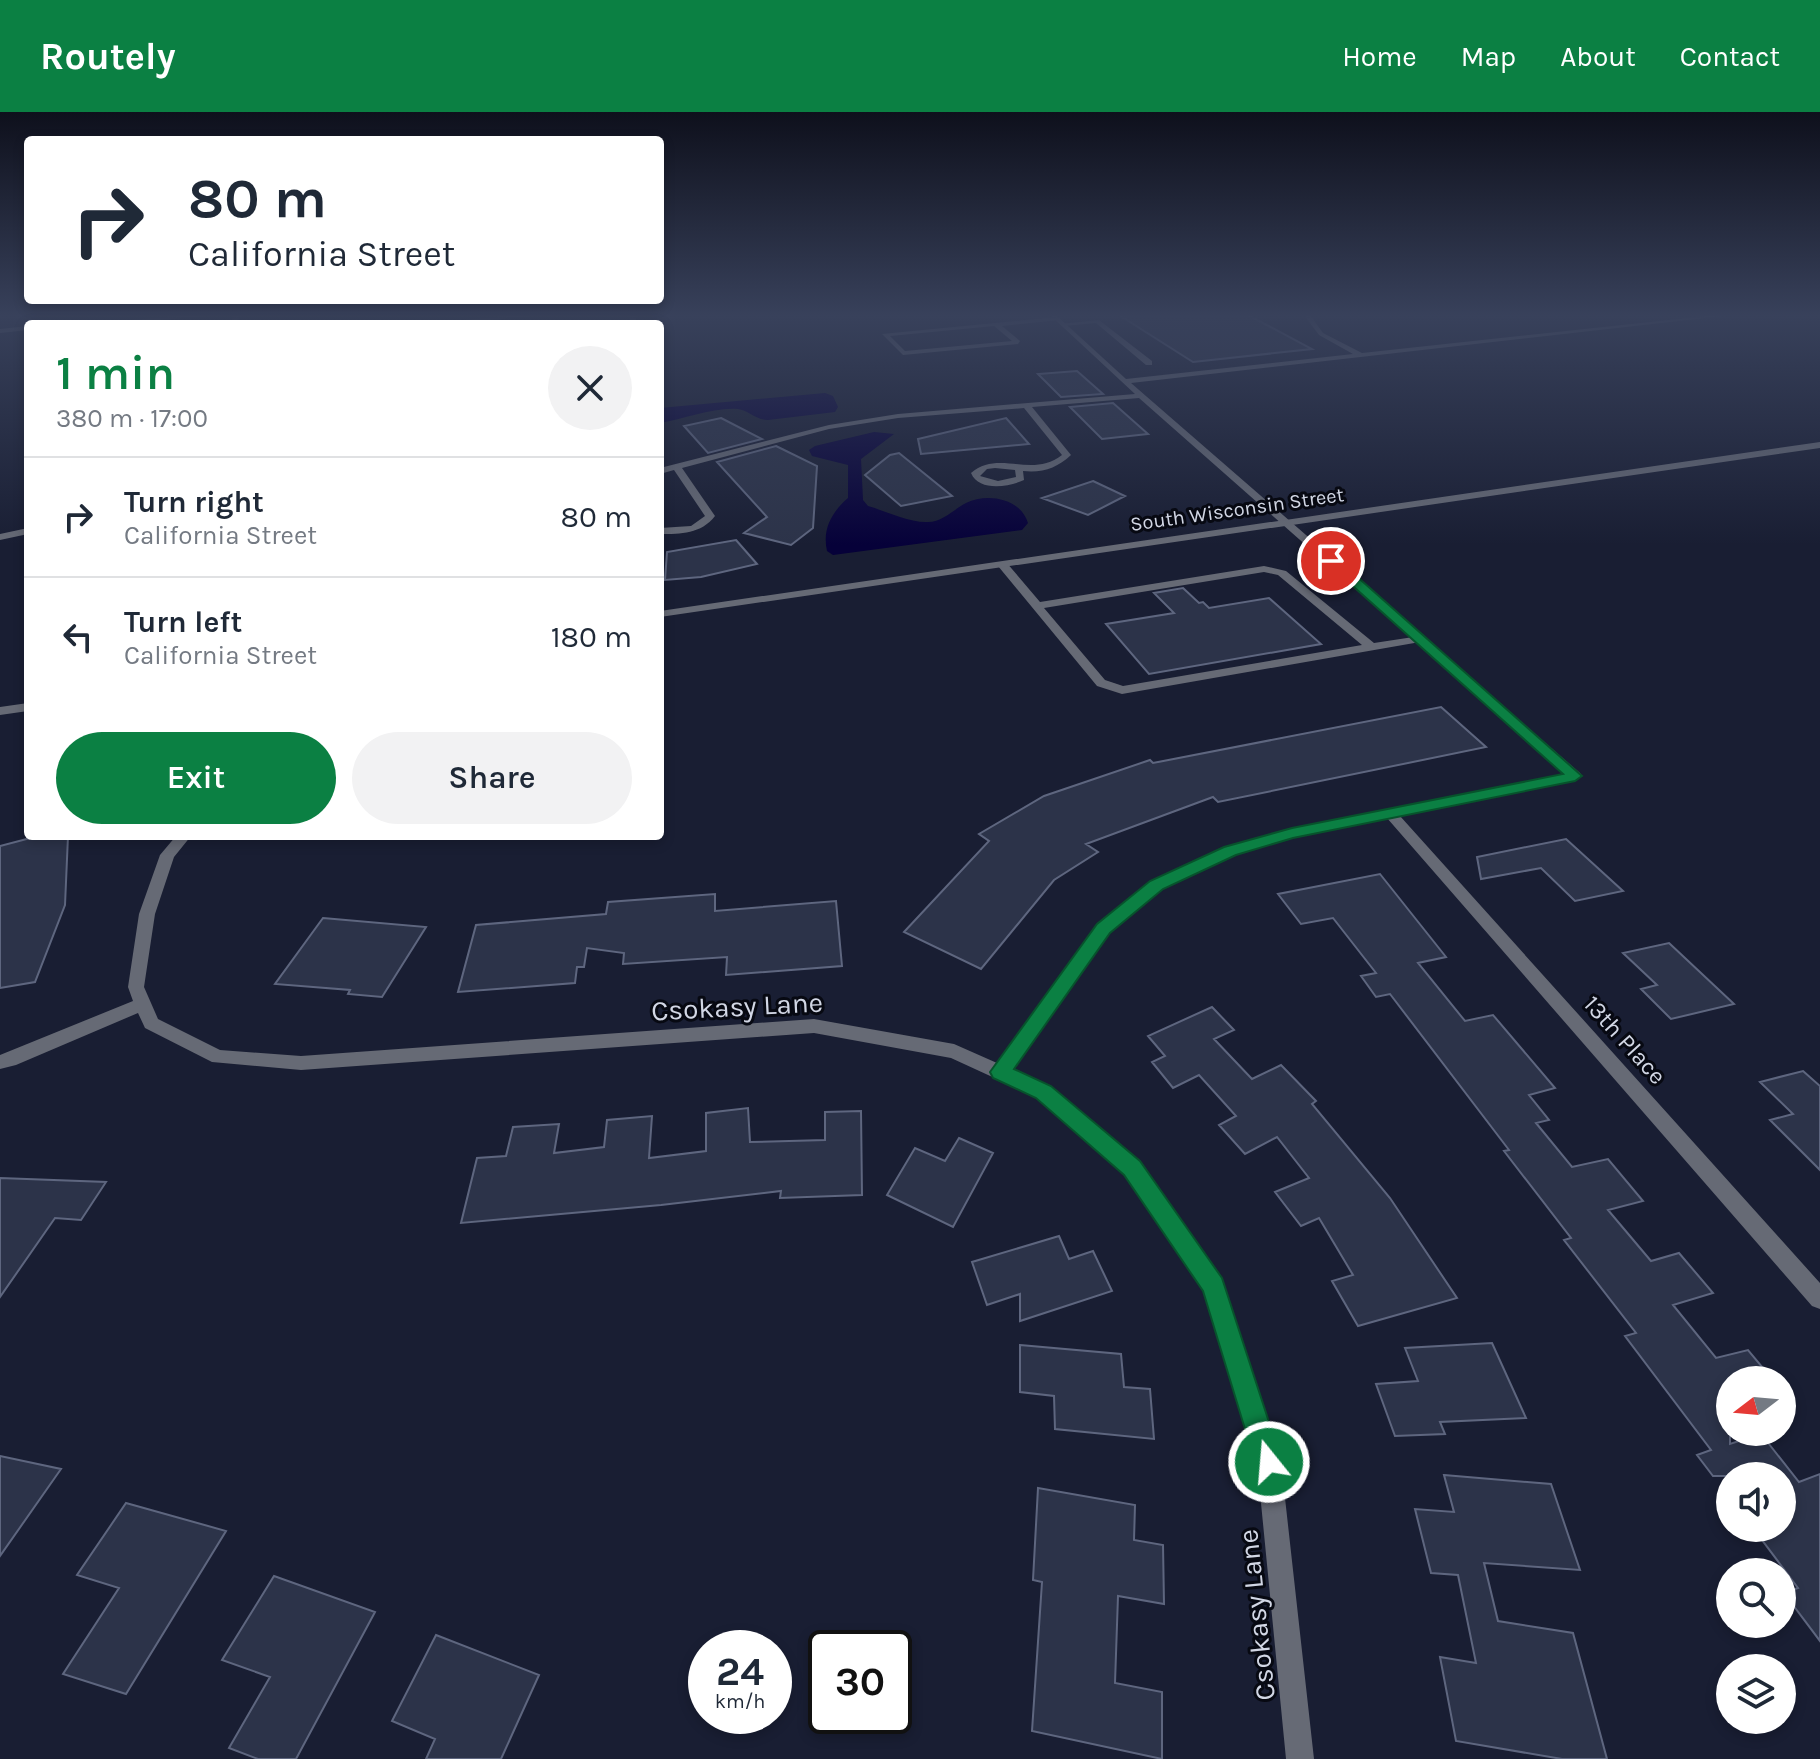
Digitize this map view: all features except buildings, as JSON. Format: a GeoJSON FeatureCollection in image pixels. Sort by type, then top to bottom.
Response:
{"type":"FeatureCollection","features":[{"type":"Feature","properties":{"kind":"street"},"geometry":{"type":"LineString","coordinates":[[1000,1072],[1103,929],[1157,885],[1230,851],[1292,833],[1575,776],[1137,392]]}},
{"type":"Feature","properties":{"kind":"street"},"geometry":{"type":"LineString","coordinates":[[664,471],[829,427],[898,416],[1141,396]]}},
{"type":"Feature","properties":{"kind":"street"},"geometry":{"type":"LineString","coordinates":[[1019,471],[1050,466],[1067,455],[1026,405]]}},
{"type":"Feature","properties":{"kind":"street","name":"South Wisconsin Street"},"geometry":{"type":"LineString","coordinates":[[664,613],[1820,445]]}},
{"type":"Feature","properties":{"kind":"street"},"geometry":{"type":"LineString","coordinates":[[664,531],[691,529],[706,523],[710,516],[678,469]]}},
{"type":"Feature","properties":{"kind":"street"},"geometry":{"type":"LineString","coordinates":[[0,537],[24,532]]}},
{"type":"Feature","properties":{"kind":"street"},"geometry":{"type":"LineString","coordinates":[[1002,564],[1101,683],[1122,690],[1420,639]]}},
{"type":"Feature","properties":{"kind":"street"},"geometry":{"type":"LineString","coordinates":[[1037,606],[1264,569],[1282,573],[1371,647]]}},
{"type":"Feature","properties":{"kind":"street"},"geometry":{"type":"LineString","coordinates":[[0,711],[24,708]]}},
{"type":"Feature","properties":{"kind":"street","name":"13th Place"},"geometry":{"type":"LineString","coordinates":[[1391,814],[1820,1299]]}},
{"type":"Feature","properties":{"kind":"street"},"geometry":{"type":"LineString","coordinates":[[0,1062],[143,1004],[136,987],[147,914],[165,846]]}},
{"type":"Feature","properties":{"kind":"street","name":"Csokasy Lane"},"geometry":{"type":"LineString","coordinates":[[143,1004],[151,1023],[218,1057],[301,1063],[814,1026],[954,1051],[1043,1092],[1132,1168],[1214,1286],[1269,1462],[1300,1759]]}},
{"type":"Feature","properties":{"kind":"shaded area"},"geometry":{"type":"Polygon","coordinates":[[[825,393],[833,396],[838,407],[835,412],[768,420],[742,410],[729,409],[664,422],[664,408],[825,393]]]}},
{"type":"Feature","properties":{"kind":"shaded area"},"geometry":{"type":"Polygon","coordinates":[[[874,432],[894,434],[861,459],[863,500],[868,506],[905,519],[928,522],[943,518],[975,500],[993,498],[1018,508],[1028,523],[1022,530],[833,555],[827,551],[827,528],[837,509],[848,498],[848,465],[812,456],[809,450],[874,432]]]}},
{"type":"Feature","properties":{"kind":"route"},"geometry":{"type":"LineString","coordinates":[[1269,1462],[1214,1286],[1132,1168],[1043,1092],[1000,1072],[1103,929],[1157,885],[1230,851],[1292,833],[1575,776],[1331,561]]}}]}
